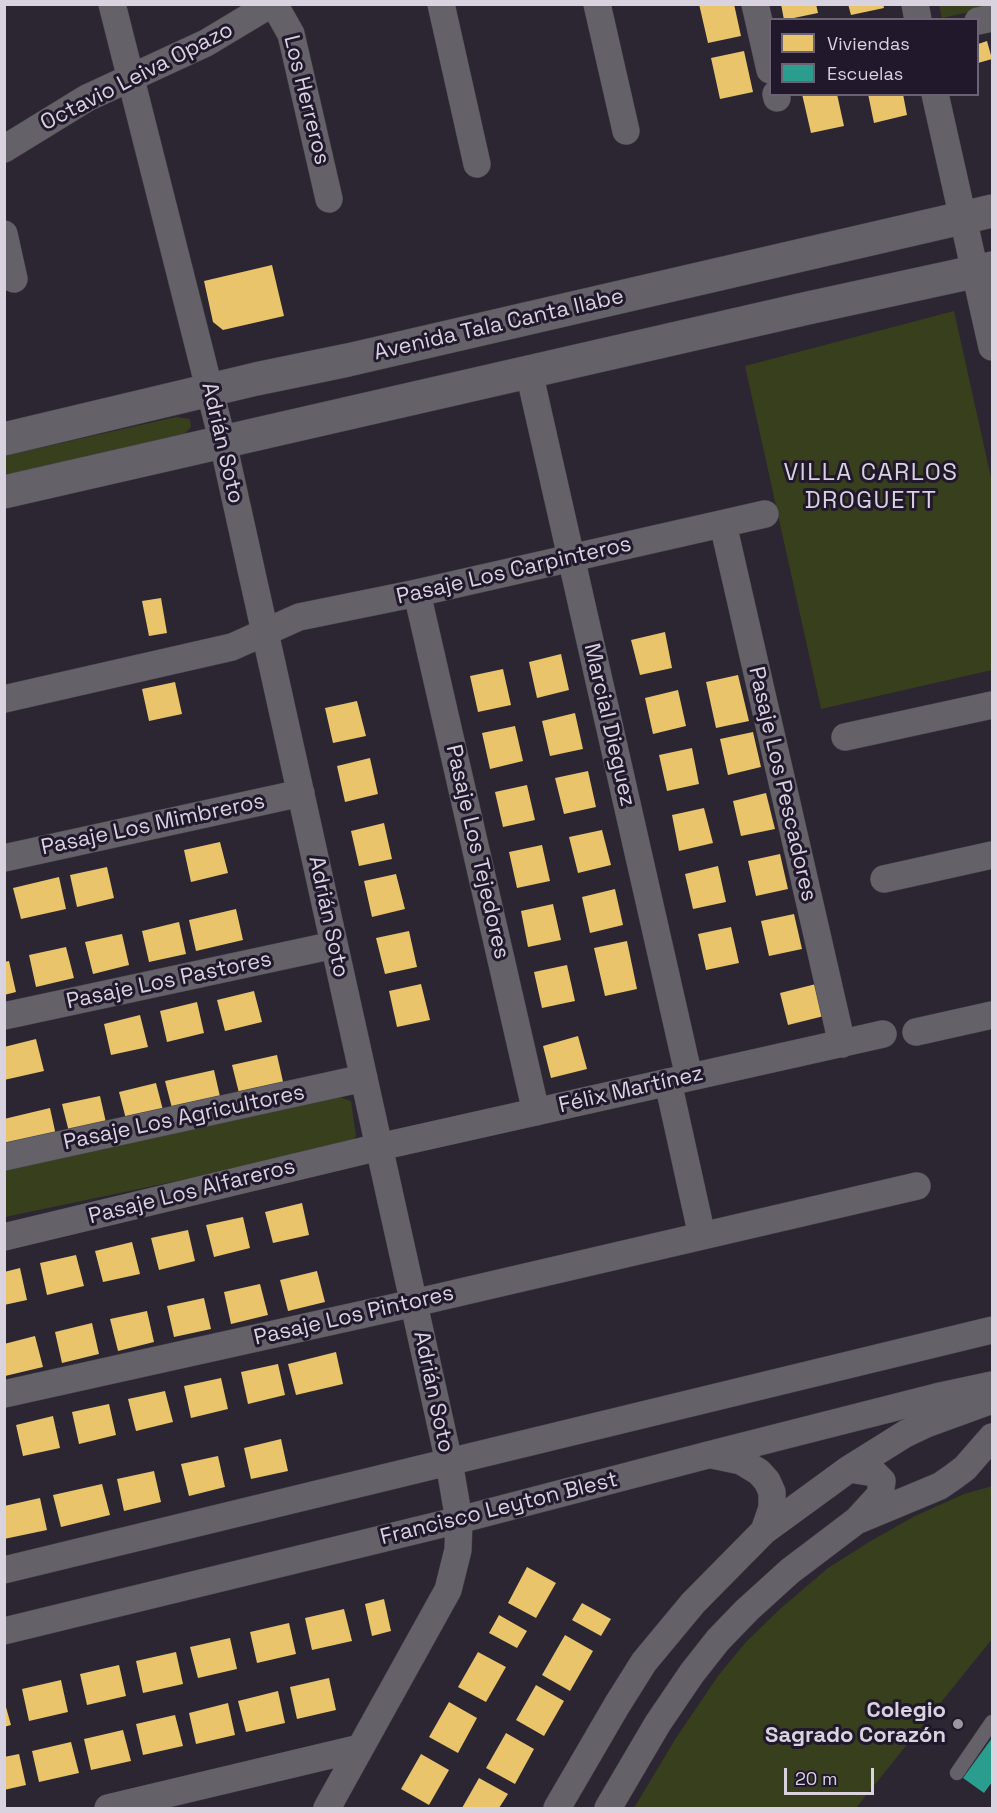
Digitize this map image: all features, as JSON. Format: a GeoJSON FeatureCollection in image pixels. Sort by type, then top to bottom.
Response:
{"type":"FeatureCollection","features":[{"type":"Feature","properties":{"kind":"street","name":"Adrián Soto"},"geometry":{"type":"LineString","coordinates":[[112,4],[223,443],[449,1462],[459,1520],[458,1550],[448,1590],[327,1809]]}},
{"type":"Feature","properties":{"kind":"street","name":"Octavio Leiva Opazo"},"geometry":{"type":"LineString","coordinates":[[4,149],[77,104],[206,43],[272,4]]}},
{"type":"Feature","properties":{"kind":"street","name":"Los Herreros"},"geometry":{"type":"LineString","coordinates":[[272,4],[291,34],[329,199]]}},
{"type":"Feature","properties":{"kind":"street"},"geometry":{"type":"LineString","coordinates":[[441,4],[477,164]]}},
{"type":"Feature","properties":{"kind":"street"},"geometry":{"type":"LineString","coordinates":[[597,4],[626,131]]}},
{"type":"Feature","properties":{"kind":"street"},"geometry":{"type":"LineString","coordinates":[[755,4],[769,62]]}},
{"type":"Feature","properties":{"kind":"street"},"geometry":{"type":"LineString","coordinates":[[936,96],[978,215],[993,347]]}},
{"type":"Feature","properties":{"kind":"street","name":"Avenida Tala Canta Ilabe"},"geometry":{"type":"LineString","coordinates":[[4,439],[978,215]]}},
{"type":"Feature","properties":{"kind":"street"},"geometry":{"type":"LineString","coordinates":[[4,234],[14,279]]}},
{"type":"Feature","properties":{"kind":"street"},"geometry":{"type":"LineString","coordinates":[[4,492],[984,270]]}},
{"type":"Feature","properties":{"kind":"street","name":"Marcial Dieguez"},"geometry":{"type":"LineString","coordinates":[[529,372],[571,557],[679,1080]]}},
{"type":"Feature","properties":{"kind":"street","name":"Pasaje Los Carpinteros"},"geometry":{"type":"LineString","coordinates":[[4,699],[232,647],[299,617],[417,593],[765,514]]}},
{"type":"Feature","properties":{"kind":"street","name":"Pasaje Los Pescadores"},"geometry":{"type":"LineString","coordinates":[[723,524],[842,1044]]}},
{"type":"Feature","properties":{"kind":"street","name":"Pasaje Los Tejedores"},"geometry":{"type":"LineString","coordinates":[[417,593],[536,1112]]}},
{"type":"Feature","properties":{"kind":"street"},"geometry":{"type":"LineString","coordinates":[[845,736],[993,705]]}},
{"type":"Feature","properties":{"kind":"street","name":"Pasaje Los Mimbreros"},"geometry":{"type":"LineString","coordinates":[[4,858],[301,793]]}},
{"type":"Feature","properties":{"kind":"street"},"geometry":{"type":"LineString","coordinates":[[884,879],[993,855]]}},
{"type":"Feature","properties":{"kind":"street","name":"Pasaje Los Pastores"},"geometry":{"type":"LineString","coordinates":[[4,1016],[334,945]]}},
{"type":"Feature","properties":{"kind":"street"},"geometry":{"type":"LineString","coordinates":[[916,1032],[993,1015]]}},
{"type":"Feature","properties":{"kind":"street","name":"Félix Martínez"},"geometry":{"type":"LineString","coordinates":[[379,1147],[883,1035]]}},
{"type":"Feature","properties":{"kind":"street","name":"Pasaje Los Agricultores"},"geometry":{"type":"LineString","coordinates":[[4,1157],[364,1078]]}},
{"type":"Feature","properties":{"kind":"street"},"geometry":{"type":"LineString","coordinates":[[679,1080],[702,1236]]}},
{"type":"Feature","properties":{"kind":"street","name":"Pasaje Los Alfareros"},"geometry":{"type":"LineString","coordinates":[[4,1237],[379,1147]]}},
{"type":"Feature","properties":{"kind":"street","name":"Pasaje Los Pintores"},"geometry":{"type":"LineString","coordinates":[[4,1394],[414,1303],[917,1186]]}},
{"type":"Feature","properties":{"kind":"street"},"geometry":{"type":"LineString","coordinates":[[4,1570],[993,1330]]}},
{"type":"Feature","properties":{"kind":"street","name":"Francisco Leyton Blest"},"geometry":{"type":"LineString","coordinates":[[4,1631],[459,1520],[936,1397],[993,1385]]}},
{"type":"Feature","properties":{"kind":"street"},"geometry":{"type":"LineString","coordinates":[[557,1809],[644,1662],[693,1603],[764,1532],[884,1446],[926,1424],[993,1400]]}},
{"type":"Feature","properties":{"kind":"street"},"geometry":{"type":"LineString","coordinates":[[856,1521],[940,1486],[965,1468],[993,1437]]}},
{"type":"Feature","properties":{"kind":"street"},"geometry":{"type":"LineString","coordinates":[[708,1455],[741,1461],[759,1472],[767,1481],[772,1492],[772,1508],[764,1532]]}},
{"type":"Feature","properties":{"kind":"street"},"geometry":{"type":"LineString","coordinates":[[609,1809],[658,1724],[692,1673],[718,1640],[790,1571],[856,1521],[880,1495],[882,1480],[874,1473],[849,1469]]}},
{"type":"Feature","properties":{"kind":"street"},"geometry":{"type":"LineString","coordinates":[[108,1809],[360,1748]]}},
{"type":"Feature","properties":{"kind":"lane"},"geometry":{"type":"LineString","coordinates":[[957,1773],[993,1722]]}},
{"type":"Feature","properties":{"kind":"green space"},"geometry":{"type":"Polygon","coordinates":[[[939,5],[992,5],[992,7],[942,18],[939,5]]]}},
{"type":"Feature","properties":{"kind":"green space","name":"VILLA CARLOS DROGUETT"},"geometry":{"type":"Polygon","coordinates":[[[954,311],[992,482],[992,670],[821,709],[745,366],[954,311]]]}},
{"type":"Feature","properties":{"kind":"green space"},"geometry":{"type":"Polygon","coordinates":[[[176,417],[190,419],[191,427],[184,434],[5,477],[4,456],[176,417]]]}},
{"type":"Feature","properties":{"kind":"green space"},"geometry":{"type":"Polygon","coordinates":[[[336,1096],[351,1101],[356,1136],[349,1145],[5,1217],[4,1169],[336,1096]]]}},
{"type":"Feature","properties":{"kind":"green space"},"geometry":{"type":"Polygon","coordinates":[[[992,1486],[992,1639],[856,1808],[634,1808],[676,1738],[718,1676],[746,1642],[780,1609],[828,1568],[869,1542],[913,1517],[964,1494],[992,1486]]]}},
{"type":"Feature","properties":{"kind":"building: Viviendas"},"geometry":{"type":"Polygon","coordinates":[[[699,4],[734,4],[741,36],[708,43],[699,4]]]}},
{"type":"Feature","properties":{"kind":"building: Viviendas"},"geometry":{"type":"Polygon","coordinates":[[[781,4],[816,4],[818,13],[784,18],[781,4]]]}},
{"type":"Feature","properties":{"kind":"building: Viviendas"},"geometry":{"type":"Polygon","coordinates":[[[848,4],[883,4],[884,8],[851,15],[848,4]]]}},
{"type":"Feature","properties":{"kind":"building: Viviendas"},"geometry":{"type":"Polygon","coordinates":[[[987,41],[992,59],[979,63],[979,44],[987,41]]]}},
{"type":"Feature","properties":{"kind":"building: Viviendas"},"geometry":{"type":"Polygon","coordinates":[[[744,51],[753,92],[720,99],[711,58],[744,51]]]}},
{"type":"Feature","properties":{"kind":"building: Viviendas"},"geometry":{"type":"Polygon","coordinates":[[[802,96],[837,96],[844,126],[811,133],[802,96]]]}},
{"type":"Feature","properties":{"kind":"building: Viviendas"},"geometry":{"type":"Polygon","coordinates":[[[868,96],[903,96],[907,115],[874,123],[868,96]]]}},
{"type":"Feature","properties":{"kind":"building: Viviendas"},"geometry":{"type":"Polygon","coordinates":[[[272,265],[284,316],[223,330],[213,322],[204,281],[272,265]]]}},
{"type":"Feature","properties":{"kind":"building: Viviendas"},"geometry":{"type":"Polygon","coordinates":[[[161,598],[167,633],[149,636],[142,601],[161,598]]]}},
{"type":"Feature","properties":{"kind":"building: Viviendas"},"geometry":{"type":"Polygon","coordinates":[[[665,632],[672,668],[640,675],[631,640],[665,632]]]}},
{"type":"Feature","properties":{"kind":"building: Viviendas"},"geometry":{"type":"Polygon","coordinates":[[[561,654],[569,690],[537,698],[529,662],[561,654]]]}},
{"type":"Feature","properties":{"kind":"building: Viviendas"},"geometry":{"type":"Polygon","coordinates":[[[503,669],[511,705],[478,712],[470,676],[503,669]]]}},
{"type":"Feature","properties":{"kind":"building: Viviendas"},"geometry":{"type":"Polygon","coordinates":[[[738,675],[749,721],[716,728],[706,682],[738,675]]]}},
{"type":"Feature","properties":{"kind":"building: Viviendas"},"geometry":{"type":"Polygon","coordinates":[[[175,682],[182,714],[149,721],[142,689],[175,682]]]}},
{"type":"Feature","properties":{"kind":"building: Viviendas"},"geometry":{"type":"Polygon","coordinates":[[[678,690],[686,726],[653,734],[645,698],[678,690]]]}},
{"type":"Feature","properties":{"kind":"building: Viviendas"},"geometry":{"type":"Polygon","coordinates":[[[357,701],[366,736],[333,743],[325,708],[357,701]]]}},
{"type":"Feature","properties":{"kind":"building: Viviendas"},"geometry":{"type":"Polygon","coordinates":[[[575,713],[583,749],[550,756],[542,721],[575,713]]]}},
{"type":"Feature","properties":{"kind":"building: Viviendas"},"geometry":{"type":"Polygon","coordinates":[[[515,726],[523,761],[490,769],[482,733],[515,726]]]}},
{"type":"Feature","properties":{"kind":"building: Viviendas"},"geometry":{"type":"Polygon","coordinates":[[[753,732],[761,767],[728,775],[720,739],[753,732]]]}},
{"type":"Feature","properties":{"kind":"building: Viviendas"},"geometry":{"type":"Polygon","coordinates":[[[692,748],[699,784],[667,791],[659,755],[692,748]]]}},
{"type":"Feature","properties":{"kind":"building: Viviendas"},"geometry":{"type":"Polygon","coordinates":[[[370,758],[378,794],[345,802],[337,766],[370,758]]]}},
{"type":"Feature","properties":{"kind":"building: Viviendas"},"geometry":{"type":"Polygon","coordinates":[[[588,771],[596,807],[564,814],[555,778],[588,771]]]}},
{"type":"Feature","properties":{"kind":"building: Viviendas"},"geometry":{"type":"Polygon","coordinates":[[[527,785],[535,820],[503,827],[495,792],[527,785]]]}},
{"type":"Feature","properties":{"kind":"building: Viviendas"},"geometry":{"type":"Polygon","coordinates":[[[766,793],[775,829],[741,836],[733,801],[766,793]]]}},
{"type":"Feature","properties":{"kind":"building: Viviendas"},"geometry":{"type":"Polygon","coordinates":[[[704,808],[713,843],[679,851],[672,815],[704,808]]]}},
{"type":"Feature","properties":{"kind":"building: Viviendas"},"geometry":{"type":"Polygon","coordinates":[[[384,823],[392,859],[359,866],[351,831],[384,823]]]}},
{"type":"Feature","properties":{"kind":"building: Viviendas"},"geometry":{"type":"Polygon","coordinates":[[[602,830],[611,865],[578,873],[569,837],[602,830]]]}},
{"type":"Feature","properties":{"kind":"building: Viviendas"},"geometry":{"type":"Polygon","coordinates":[[[220,842],[228,873],[191,882],[184,850],[220,842]]]}},
{"type":"Feature","properties":{"kind":"building: Viviendas"},"geometry":{"type":"Polygon","coordinates":[[[542,845],[550,881],[517,888],[509,852],[542,845]]]}},
{"type":"Feature","properties":{"kind":"building: Viviendas"},"geometry":{"type":"Polygon","coordinates":[[[780,854],[788,889],[756,896],[748,861],[780,854]]]}},
{"type":"Feature","properties":{"kind":"building: Viviendas"},"geometry":{"type":"Polygon","coordinates":[[[718,866],[726,902],[693,909],[685,874],[718,866]]]}},
{"type":"Feature","properties":{"kind":"building: Viviendas"},"geometry":{"type":"Polygon","coordinates":[[[107,867],[114,898],[77,907],[70,875],[107,867]]]}},
{"type":"Feature","properties":{"kind":"building: Viviendas"},"geometry":{"type":"Polygon","coordinates":[[[396,874],[405,909],[372,917],[364,881],[396,874]]]}},
{"type":"Feature","properties":{"kind":"building: Viviendas"},"geometry":{"type":"Polygon","coordinates":[[[59,877],[66,909],[21,919],[13,888],[59,877]]]}},
{"type":"Feature","properties":{"kind":"building: Viviendas"},"geometry":{"type":"Polygon","coordinates":[[[615,889],[623,925],[590,933],[582,897],[615,889]]]}},
{"type":"Feature","properties":{"kind":"building: Viviendas"},"geometry":{"type":"Polygon","coordinates":[[[553,904],[561,940],[528,947],[521,911],[553,904]]]}},
{"type":"Feature","properties":{"kind":"building: Viviendas"},"geometry":{"type":"Polygon","coordinates":[[[236,909],[243,940],[196,951],[189,920],[236,909]]]}},
{"type":"Feature","properties":{"kind":"building: Viviendas"},"geometry":{"type":"Polygon","coordinates":[[[794,914],[802,949],[769,956],[761,921],[794,914]]]}},
{"type":"Feature","properties":{"kind":"building: Viviendas"},"geometry":{"type":"Polygon","coordinates":[[[179,922],[186,954],[149,962],[142,931],[179,922]]]}},
{"type":"Feature","properties":{"kind":"building: Viviendas"},"geometry":{"type":"Polygon","coordinates":[[[731,927],[739,963],[706,970],[698,934],[731,927]]]}},
{"type":"Feature","properties":{"kind":"building: Viviendas"},"geometry":{"type":"Polygon","coordinates":[[[409,931],[417,967],[385,974],[376,938],[409,931]]]}},
{"type":"Feature","properties":{"kind":"building: Viviendas"},"geometry":{"type":"Polygon","coordinates":[[[122,934],[129,965],[93,974],[85,942],[122,934]]]}},
{"type":"Feature","properties":{"kind":"building: Viviendas"},"geometry":{"type":"Polygon","coordinates":[[[627,941],[637,989],[605,996],[594,948],[627,941]]]}},
{"type":"Feature","properties":{"kind":"building: Viviendas"},"geometry":{"type":"Polygon","coordinates":[[[66,947],[74,978],[36,987],[29,955],[66,947]]]}},
{"type":"Feature","properties":{"kind":"building: Viviendas"},"geometry":{"type":"Polygon","coordinates":[[[9,961],[16,992],[4,995],[4,962],[9,961]]]}},
{"type":"Feature","properties":{"kind":"building: Viviendas"},"geometry":{"type":"Polygon","coordinates":[[[567,965],[575,1001],[542,1008],[534,972],[567,965]]]}},
{"type":"Feature","properties":{"kind":"building: Viviendas"},"geometry":{"type":"Polygon","coordinates":[[[421,984],[430,1020],[397,1027],[389,991],[421,984]]]}},
{"type":"Feature","properties":{"kind":"building: Viviendas"},"geometry":{"type":"Polygon","coordinates":[[[816,984],[824,1016],[788,1025],[780,993],[816,984]]]}},
{"type":"Feature","properties":{"kind":"building: Viviendas"},"geometry":{"type":"Polygon","coordinates":[[[254,991],[262,1022],[225,1031],[217,1000],[254,991]]]}},
{"type":"Feature","properties":{"kind":"building: Viviendas"},"geometry":{"type":"Polygon","coordinates":[[[197,1002],[204,1033],[167,1042],[160,1011],[197,1002]]]}},
{"type":"Feature","properties":{"kind":"building: Viviendas"},"geometry":{"type":"Polygon","coordinates":[[[140,1015],[148,1047],[111,1055],[104,1024],[140,1015]]]}},
{"type":"Feature","properties":{"kind":"building: Viviendas"},"geometry":{"type":"Polygon","coordinates":[[[578,1036],[587,1069],[551,1078],[543,1046],[578,1036]]]}},
{"type":"Feature","properties":{"kind":"building: Viviendas"},"geometry":{"type":"Polygon","coordinates":[[[36,1039],[44,1071],[4,1080],[4,1047],[36,1039]]]}},
{"type":"Feature","properties":{"kind":"building: Viviendas"},"geometry":{"type":"Polygon","coordinates":[[[277,1055],[284,1086],[240,1097],[232,1065],[277,1055]]]}},
{"type":"Feature","properties":{"kind":"building: Viviendas"},"geometry":{"type":"Polygon","coordinates":[[[214,1070],[221,1101],[173,1112],[165,1081],[214,1070]]]}},
{"type":"Feature","properties":{"kind":"building: Viviendas"},"geometry":{"type":"Polygon","coordinates":[[[156,1083],[164,1114],[127,1123],[119,1092],[156,1083]]]}},
{"type":"Feature","properties":{"kind":"building: Viviendas"},"geometry":{"type":"Polygon","coordinates":[[[100,1096],[107,1127],[70,1136],[62,1104],[100,1096]]]}},
{"type":"Feature","properties":{"kind":"building: Viviendas"},"geometry":{"type":"Polygon","coordinates":[[[50,1108],[57,1140],[4,1149],[4,1119],[50,1108]]]}},
{"type":"Feature","properties":{"kind":"building: Viviendas"},"geometry":{"type":"Polygon","coordinates":[[[302,1203],[309,1235],[273,1243],[265,1212],[302,1203]]]}},
{"type":"Feature","properties":{"kind":"building: Viviendas"},"geometry":{"type":"Polygon","coordinates":[[[243,1217],[250,1248],[214,1257],[206,1225],[243,1217]]]}},
{"type":"Feature","properties":{"kind":"building: Viviendas"},"geometry":{"type":"Polygon","coordinates":[[[188,1230],[195,1261],[159,1270],[151,1238],[188,1230]]]}},
{"type":"Feature","properties":{"kind":"building: Viviendas"},"geometry":{"type":"Polygon","coordinates":[[[132,1242],[140,1274],[103,1282],[95,1251],[132,1242]]]}},
{"type":"Feature","properties":{"kind":"building: Viviendas"},"geometry":{"type":"Polygon","coordinates":[[[76,1255],[84,1286],[47,1295],[40,1263],[76,1255]]]}},
{"type":"Feature","properties":{"kind":"building: Viviendas"},"geometry":{"type":"Polygon","coordinates":[[[20,1268],[27,1300],[4,1305],[4,1272],[20,1268]]]}},
{"type":"Feature","properties":{"kind":"building: Viviendas"},"geometry":{"type":"Polygon","coordinates":[[[317,1271],[325,1302],[288,1311],[280,1280],[317,1271]]]}},
{"type":"Feature","properties":{"kind":"building: Viviendas"},"geometry":{"type":"Polygon","coordinates":[[[260,1284],[268,1315],[231,1324],[224,1292],[260,1284]]]}},
{"type":"Feature","properties":{"kind":"building: Viviendas"},"geometry":{"type":"Polygon","coordinates":[[[204,1298],[211,1329],[174,1337],[167,1306],[204,1298]]]}},
{"type":"Feature","properties":{"kind":"building: Viviendas"},"geometry":{"type":"Polygon","coordinates":[[[147,1311],[154,1342],[118,1351],[110,1319],[147,1311]]]}},
{"type":"Feature","properties":{"kind":"building: Viviendas"},"geometry":{"type":"Polygon","coordinates":[[[92,1323],[99,1354],[62,1363],[55,1332],[92,1323]]]}},
{"type":"Feature","properties":{"kind":"building: Viviendas"},"geometry":{"type":"Polygon","coordinates":[[[35,1336],[43,1367],[5,1376],[4,1344],[35,1336]]]}},
{"type":"Feature","properties":{"kind":"building: Viviendas"},"geometry":{"type":"Polygon","coordinates":[[[336,1352],[343,1384],[296,1395],[288,1364],[336,1352]]]}},
{"type":"Feature","properties":{"kind":"building: Viviendas"},"geometry":{"type":"Polygon","coordinates":[[[278,1364],[285,1395],[248,1404],[241,1372],[278,1364]]]}},
{"type":"Feature","properties":{"kind":"building: Viviendas"},"geometry":{"type":"Polygon","coordinates":[[[221,1378],[228,1409],[191,1418],[184,1386],[221,1378]]]}},
{"type":"Feature","properties":{"kind":"building: Viviendas"},"geometry":{"type":"Polygon","coordinates":[[[165,1391],[173,1422],[136,1431],[128,1399],[165,1391]]]}},
{"type":"Feature","properties":{"kind":"building: Viviendas"},"geometry":{"type":"Polygon","coordinates":[[[109,1404],[116,1435],[79,1444],[72,1412],[109,1404]]]}},
{"type":"Feature","properties":{"kind":"building: Viviendas"},"geometry":{"type":"Polygon","coordinates":[[[53,1416],[60,1448],[23,1456],[16,1425],[53,1416]]]}},
{"type":"Feature","properties":{"kind":"building: Viviendas"},"geometry":{"type":"Polygon","coordinates":[[[281,1439],[288,1471],[251,1479],[244,1448],[281,1439]]]}},
{"type":"Feature","properties":{"kind":"building: Viviendas"},"geometry":{"type":"Polygon","coordinates":[[[218,1456],[225,1487],[189,1496],[181,1464],[218,1456]]]}},
{"type":"Feature","properties":{"kind":"building: Viviendas"},"geometry":{"type":"Polygon","coordinates":[[[154,1471],[161,1502],[124,1511],[117,1479],[154,1471]]]}},
{"type":"Feature","properties":{"kind":"building: Viviendas"},"geometry":{"type":"Polygon","coordinates":[[[102,1484],[110,1515],[61,1527],[53,1495],[102,1484]]]}},
{"type":"Feature","properties":{"kind":"building: Viviendas"},"geometry":{"type":"Polygon","coordinates":[[[40,1498],[47,1530],[4,1539],[4,1506],[40,1498]]]}},
{"type":"Feature","properties":{"kind":"building: Viviendas"},"geometry":{"type":"Polygon","coordinates":[[[527,1567],[556,1583],[536,1618],[508,1603],[527,1567]]]}},
{"type":"Feature","properties":{"kind":"building: Viviendas"},"geometry":{"type":"Polygon","coordinates":[[[384,1599],[391,1631],[372,1636],[365,1604],[384,1599]]]}},
{"type":"Feature","properties":{"kind":"building: Viviendas"},"geometry":{"type":"Polygon","coordinates":[[[582,1603],[611,1619],[601,1636],[572,1620],[582,1603]]]}},
{"type":"Feature","properties":{"kind":"building: Viviendas"},"geometry":{"type":"Polygon","coordinates":[[[344,1609],[352,1641],[312,1650],[305,1618],[344,1609]]]}},
{"type":"Feature","properties":{"kind":"building: Viviendas"},"geometry":{"type":"Polygon","coordinates":[[[499,1615],[527,1631],[517,1648],[489,1633],[499,1615]]]}},
{"type":"Feature","properties":{"kind":"building: Viviendas"},"geometry":{"type":"Polygon","coordinates":[[[289,1623],[296,1654],[257,1663],[250,1632],[289,1623]]]}},
{"type":"Feature","properties":{"kind":"building: Viviendas"},"geometry":{"type":"Polygon","coordinates":[[[565,1635],[593,1651],[570,1691],[542,1675],[565,1635]]]}},
{"type":"Feature","properties":{"kind":"building: Viviendas"},"geometry":{"type":"Polygon","coordinates":[[[230,1638],[237,1669],[198,1678],[190,1647],[230,1638]]]}},
{"type":"Feature","properties":{"kind":"building: Viviendas"},"geometry":{"type":"Polygon","coordinates":[[[176,1652],[183,1684],[143,1693],[136,1661],[176,1652]]]}},
{"type":"Feature","properties":{"kind":"building: Viviendas"},"geometry":{"type":"Polygon","coordinates":[[[478,1652],[506,1667],[486,1702],[458,1687],[478,1652]]]}},
{"type":"Feature","properties":{"kind":"building: Viviendas"},"geometry":{"type":"Polygon","coordinates":[[[119,1665],[126,1696],[87,1705],[80,1674],[119,1665]]]}},
{"type":"Feature","properties":{"kind":"building: Viviendas"},"geometry":{"type":"Polygon","coordinates":[[[329,1678],[336,1710],[297,1719],[290,1687],[329,1678]]]}},
{"type":"Feature","properties":{"kind":"building: Viviendas"},"geometry":{"type":"Polygon","coordinates":[[[61,1680],[68,1712],[29,1721],[22,1689],[61,1680]]]}},
{"type":"Feature","properties":{"kind":"building: Viviendas"},"geometry":{"type":"Polygon","coordinates":[[[536,1685],[564,1701],[544,1736],[516,1720],[536,1685]]]}},
{"type":"Feature","properties":{"kind":"building: Viviendas"},"geometry":{"type":"Polygon","coordinates":[[[278,1691],[285,1723],[246,1732],[238,1701],[278,1691]]]}},
{"type":"Feature","properties":{"kind":"building: Viviendas"},"geometry":{"type":"Polygon","coordinates":[[[4,1700],[11,1725],[4,1727],[4,1700]]]}},
{"type":"Feature","properties":{"kind":"building: Viviendas"},"geometry":{"type":"Polygon","coordinates":[[[449,1702],[477,1718],[458,1753],[429,1737],[449,1702]]]}},
{"type":"Feature","properties":{"kind":"building: Viviendas"},"geometry":{"type":"Polygon","coordinates":[[[228,1703],[235,1735],[196,1744],[189,1713],[228,1703]]]}},
{"type":"Feature","properties":{"kind":"building: Viviendas"},"geometry":{"type":"Polygon","coordinates":[[[175,1715],[183,1746],[143,1755],[136,1724],[175,1715]]]}},
{"type":"Feature","properties":{"kind":"building: Viviendas"},"geometry":{"type":"Polygon","coordinates":[[[123,1730],[131,1761],[91,1770],[84,1739],[123,1730]]]}},
{"type":"Feature","properties":{"kind":"building: Viviendas"},"geometry":{"type":"Polygon","coordinates":[[[506,1733],[534,1749],[515,1784],[486,1768],[506,1733]]]}},
{"type":"Feature","properties":{"kind":"building: Viviendas"},"geometry":{"type":"Polygon","coordinates":[[[71,1742],[79,1773],[39,1782],[32,1751],[71,1742]]]}},
{"type":"Feature","properties":{"kind":"building: Viviendas"},"geometry":{"type":"Polygon","coordinates":[[[19,1754],[26,1785],[4,1790],[4,1757],[19,1754]]]}},
{"type":"Feature","properties":{"kind":"building: Viviendas"},"geometry":{"type":"Polygon","coordinates":[[[421,1754],[449,1770],[429,1805],[401,1789],[421,1754]]]}},
{"type":"Feature","properties":{"kind":"building: Viviendas"},"geometry":{"type":"Polygon","coordinates":[[[479,1778],[508,1794],[499,1808],[462,1808],[479,1778]]]}},
{"type":"Feature","properties":{"kind":"building: Escuelas"},"geometry":{"type":"Polygon","coordinates":[[[992,1738],[992,1782],[984,1793],[963,1778],[992,1738]]]}},
{"type":"Feature","properties":{"kind":"place","name":"Colegio Sagrado Corazón"},"geometry":{"type":"Point","coordinates":[958,1724]}},
{"type":"Feature","properties":{"kind":"district","name":"VILLA CARLOS DROGUETT"},"geometry":{"type":"Point","coordinates":[871,487]}}]}
